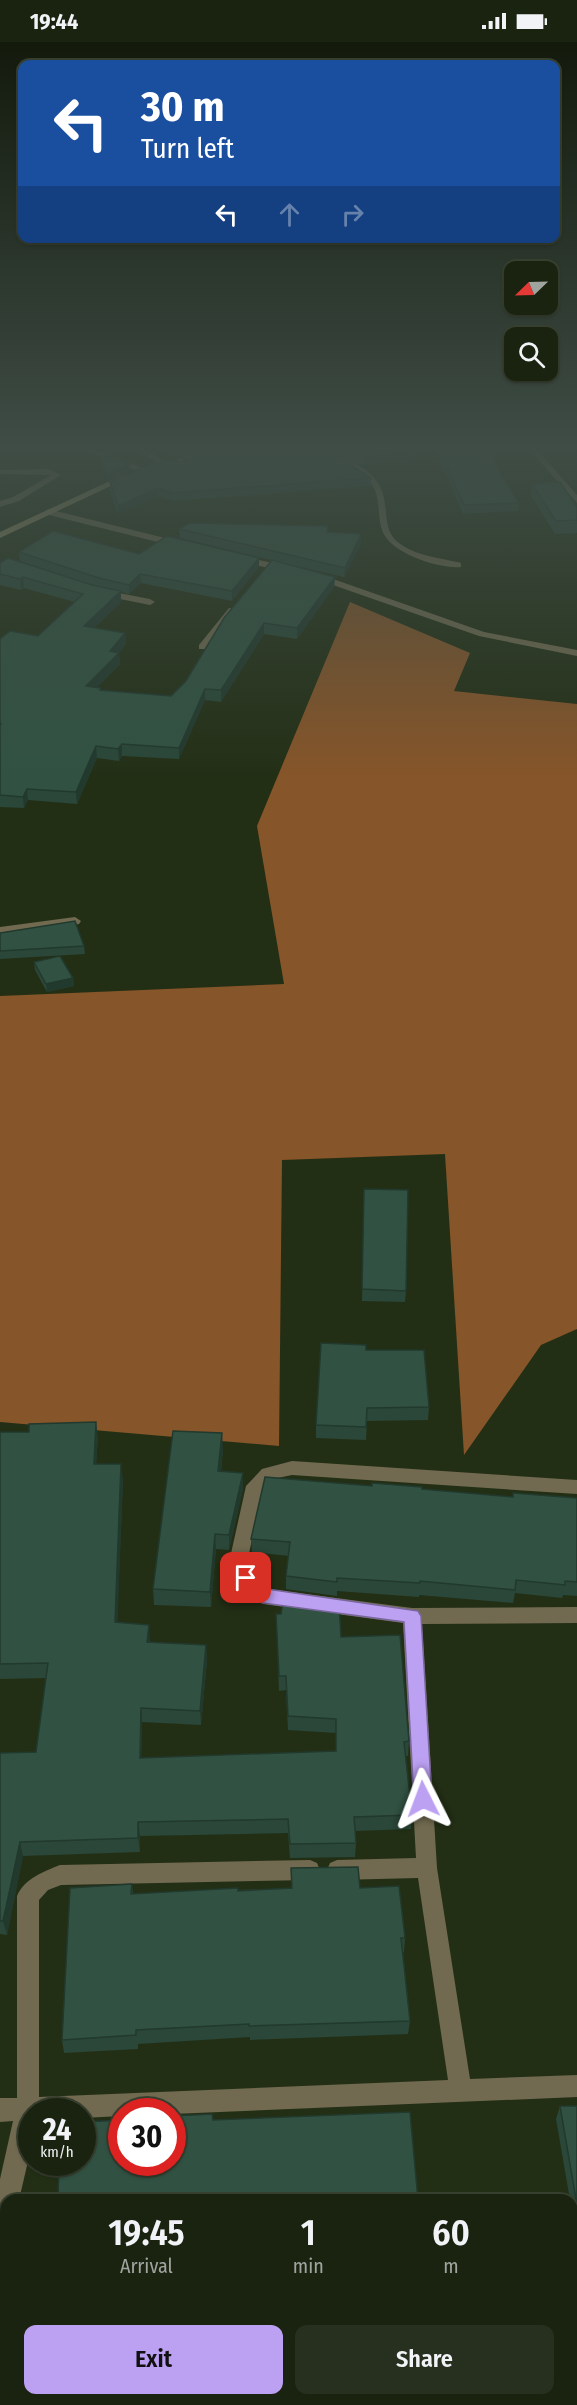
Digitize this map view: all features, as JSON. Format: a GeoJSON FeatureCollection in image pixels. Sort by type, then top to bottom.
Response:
{"type":"FeatureCollection","features":[{"type":"Feature","properties":{"kind":"street"},"geometry":{"type":"LineString","coordinates":[[231,556],[300,572]]}},
{"type":"Feature","properties":{"kind":"street"},"geometry":{"type":"LineString","coordinates":[[426,556],[458,565]]}},
{"type":"Feature","properties":{"kind":"street"},"geometry":{"type":"LineString","coordinates":[[261,574],[268,565]]}},
{"type":"Feature","properties":{"kind":"street"},"geometry":{"type":"LineString","coordinates":[[310,575],[482,634],[577,653]]}},
{"type":"Feature","properties":{"kind":"street"},"geometry":{"type":"LineString","coordinates":[[88,589],[150,602]]}},
{"type":"Feature","properties":{"kind":"street"},"geometry":{"type":"LineString","coordinates":[[202,647],[239,602]]}},
{"type":"Feature","properties":{"kind":"street"},"geometry":{"type":"LineString","coordinates":[[0,931],[75,921]]}},
{"type":"Feature","properties":{"kind":"street"},"geometry":{"type":"LineString","coordinates":[[577,1487],[292,1468],[268,1474],[255,1486],[239,1558],[246,1578],[263,1596],[412,1616],[577,1615]]}},
{"type":"Feature","properties":{"kind":"street"},"geometry":{"type":"LineString","coordinates":[[412,1616],[427,1868],[461,2092]]}},
{"type":"Feature","properties":{"kind":"street"},"geometry":{"type":"LineString","coordinates":[[28,2098],[28,1896],[41,1882],[60,1875],[427,1868]]}},
{"type":"Feature","properties":{"kind":"street"},"geometry":{"type":"LineString","coordinates":[[96,2105],[577,2086]]}},
{"type":"Feature","properties":{"kind":"street"},"geometry":{"type":"LineString","coordinates":[[0,2110],[18,2109]]}},
{"type":"Feature","properties":{"kind":"street"},"geometry":{"type":"LineString","coordinates":[[8,2194],[18,2151]]}},
{"type":"Feature","properties":{"kind":"shaded area"},"geometry":{"type":"Polygon","coordinates":[[[350,602],[470,653],[454,691],[577,704],[577,1329],[541,1345],[464,1455],[445,1154],[282,1160],[279,1446],[0,1422],[0,996],[284,984],[257,826],[350,602]]]}},
{"type":"Feature","properties":{"kind":"building"},"geometry":{"type":"Polygon","coordinates":[[[32,556],[259,558],[232,591],[140,574],[129,585],[99,578],[32,556]]]}},
{"type":"Feature","properties":{"kind":"building"},"geometry":{"type":"Polygon","coordinates":[[[295,556],[351,556],[345,568],[295,556]]]}},
{"type":"Feature","properties":{"kind":"building"},"geometry":{"type":"Polygon","coordinates":[[[8,558],[92,585],[121,591],[84,626],[125,633],[110,651],[119,653],[86,686],[101,688],[100,690],[171,696],[186,681],[224,618],[272,560],[335,577],[297,628],[264,623],[221,690],[205,689],[179,748],[122,744],[118,749],[96,746],[76,792],[27,789],[23,797],[0,795],[0,639],[10,631],[38,636],[83,594],[23,577],[20,579],[0,574],[0,563],[8,558]]]}},
{"type":"Feature","properties":{"kind":"building"},"geometry":{"type":"Polygon","coordinates":[[[75,921],[84,946],[0,951],[0,933],[75,921]]]}},
{"type":"Feature","properties":{"kind":"building"},"geometry":{"type":"Polygon","coordinates":[[[60,956],[73,978],[46,984],[34,962],[60,956]]]}},
{"type":"Feature","properties":{"kind":"building"},"geometry":{"type":"Polygon","coordinates":[[[364,1189],[408,1190],[406,1291],[362,1289],[364,1189]]]}},
{"type":"Feature","properties":{"kind":"building"},"geometry":{"type":"Polygon","coordinates":[[[321,1343],[366,1345],[366,1350],[424,1350],[429,1407],[367,1408],[366,1427],[316,1425],[321,1343]]]}},
{"type":"Feature","properties":{"kind":"building"},"geometry":{"type":"Polygon","coordinates":[[[96,1422],[94,1464],[121,1464],[115,1622],[149,1625],[147,1642],[206,1645],[200,1711],[141,1708],[140,1758],[336,1751],[336,1719],[288,1716],[286,1676],[279,1676],[276,1614],[281,1614],[284,1594],[339,1602],[341,1637],[400,1635],[409,1741],[404,1742],[412,1815],[354,1817],[356,1843],[290,1844],[288,1819],[138,1822],[138,1838],[20,1842],[3,1921],[0,1921],[0,1753],[36,1752],[48,1663],[0,1664],[0,1432],[29,1432],[29,1424],[96,1422]]]}},
{"type":"Feature","properties":{"kind":"building"},"geometry":{"type":"Polygon","coordinates":[[[173,1431],[222,1433],[218,1471],[243,1473],[229,1535],[215,1534],[210,1592],[153,1589],[173,1431]]]}},
{"type":"Feature","properties":{"kind":"building"},"geometry":{"type":"Polygon","coordinates":[[[265,1477],[372,1486],[372,1483],[422,1487],[422,1489],[513,1497],[513,1493],[577,1498],[577,1582],[565,1581],[565,1585],[516,1580],[515,1590],[420,1581],[420,1583],[337,1578],[337,1582],[286,1576],[290,1542],[251,1539],[265,1477]]]}},
{"type":"Feature","properties":{"kind":"building"},"geometry":{"type":"Polygon","coordinates":[[[358,1867],[360,1888],[399,1886],[405,1938],[401,1938],[410,2021],[249,2026],[249,2024],[136,2030],[136,2035],[62,2040],[70,1888],[132,1884],[131,1894],[238,1888],[238,1891],[292,1888],[291,1868],[358,1867]]]}},
{"type":"Feature","properties":{"kind":"building"},"geometry":{"type":"Polygon","coordinates":[[[560,2106],[577,2106],[577,2194],[575,2194],[560,2106]]]}},
{"type":"Feature","properties":{"kind":"building"},"geometry":{"type":"Polygon","coordinates":[[[410,2112],[417,2194],[58,2194],[59,2176],[96,2176],[96,2121],[108,2121],[108,2176],[186,2176],[186,2115],[212,2114],[213,2120],[410,2112]]]}},
{"type":"Feature","properties":{"kind":"route"},"geometry":{"type":"LineString","coordinates":[[246,1578],[263,1596],[412,1616],[423,1799]]}}]}
